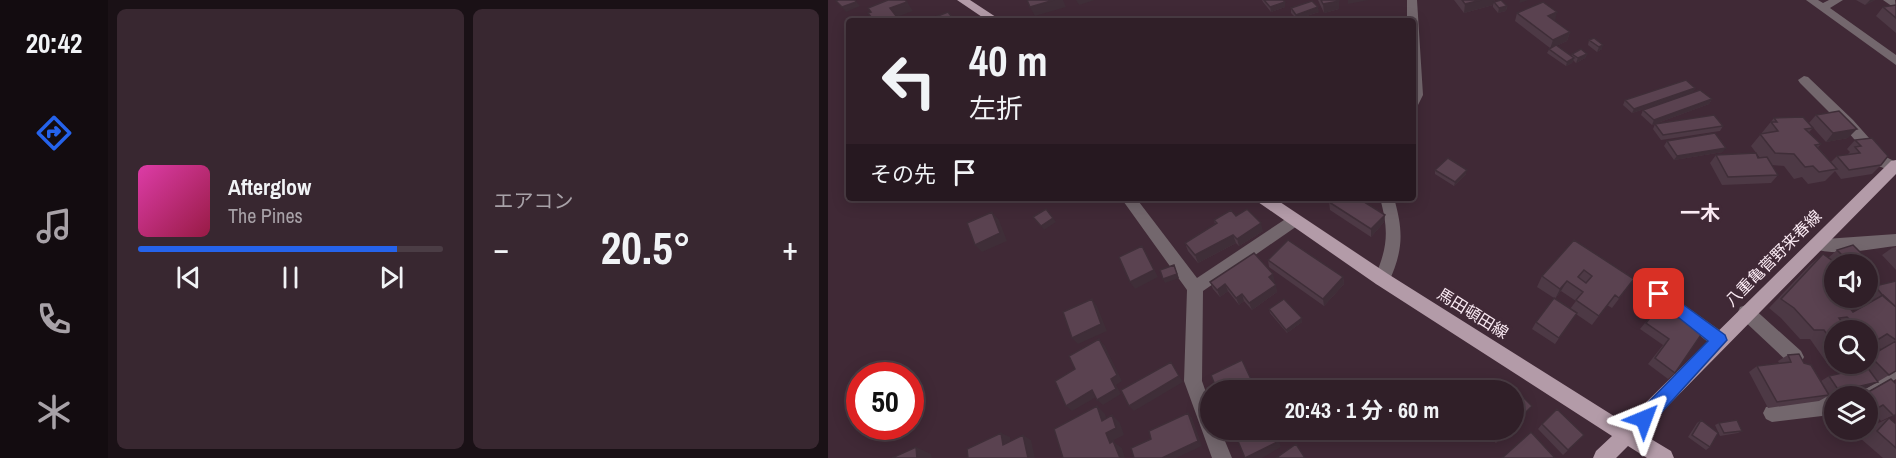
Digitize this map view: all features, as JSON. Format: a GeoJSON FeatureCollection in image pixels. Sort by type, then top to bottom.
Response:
{"type":"FeatureCollection","features":[{"type":"Feature","properties":{"kind":"main road"},"geometry":{"type":"LineString","coordinates":[[962,0],[991,18]]}},
{"type":"Feature","properties":{"kind":"main road","name":"八重亀菅野来春線"},"geometry":{"type":"LineString","coordinates":[[1603,458],[1629,435],[1746,312],[1895,170]]}},
{"type":"Feature","properties":{"kind":"main road","name":"馬田頓田線"},"geometry":{"type":"LineString","coordinates":[[1268,201],[1382,279],[1664,458]]}},
{"type":"Feature","properties":{"kind":"street"},"geometry":{"type":"LineString","coordinates":[[1412,0],[1413,18]]}},
{"type":"Feature","properties":{"kind":"street"},"geometry":{"type":"LineString","coordinates":[[1811,0],[1896,61]]}},
{"type":"Feature","properties":{"kind":"street"},"geometry":{"type":"LineString","coordinates":[[1822,8],[1838,0]]}},
{"type":"Feature","properties":{"kind":"street"},"geometry":{"type":"LineString","coordinates":[[1888,0],[1896,6]]}},
{"type":"Feature","properties":{"kind":"street"},"geometry":{"type":"LineString","coordinates":[[1416,76],[1416,97]]}},
{"type":"Feature","properties":{"kind":"street"},"geometry":{"type":"LineString","coordinates":[[1804,80],[1848,123],[1881,160],[1895,170]]}},
{"type":"Feature","properties":{"kind":"street"},"geometry":{"type":"LineString","coordinates":[[1130,201],[1195,288],[1193,381],[1200,399]]}},
{"type":"Feature","properties":{"kind":"street"},"geometry":{"type":"LineString","coordinates":[[1382,279],[1395,250],[1394,221],[1388,201]]}},
{"type":"Feature","properties":{"kind":"street"},"geometry":{"type":"LineString","coordinates":[[1195,288],[1296,220]]}},
{"type":"Feature","properties":{"kind":"street"},"geometry":{"type":"LineString","coordinates":[[1816,243],[1845,245],[1896,240]]}},
{"type":"Feature","properties":{"kind":"street"},"geometry":{"type":"LineString","coordinates":[[1659,294],[1719,340]]}},
{"type":"Feature","properties":{"kind":"street"},"geometry":{"type":"LineString","coordinates":[[1746,312],[1795,357]]}},
{"type":"Feature","properties":{"kind":"street"},"geometry":{"type":"LineString","coordinates":[[1870,386],[1896,369]]}},
{"type":"Feature","properties":{"kind":"street"},"geometry":{"type":"LineString","coordinates":[[1772,412],[1824,406]]}},
{"type":"Feature","properties":{"kind":"street"},"geometry":{"type":"LineString","coordinates":[[1215,440],[1222,458]]}},
{"type":"Feature","properties":{"kind":"building"},"geometry":{"type":"Polygon","coordinates":[[[855,0],[856,2],[842,7],[836,1],[855,0]]]}},
{"type":"Feature","properties":{"kind":"building"},"geometry":{"type":"Polygon","coordinates":[[[888,0],[907,2],[890,8],[898,18],[872,18],[868,8],[888,0]]]}},
{"type":"Feature","properties":{"kind":"building"},"geometry":{"type":"Polygon","coordinates":[[[1027,0],[1054,0],[1030,7],[1027,0]]]}},
{"type":"Feature","properties":{"kind":"building"},"geometry":{"type":"Polygon","coordinates":[[[1264,0],[1283,0],[1285,2],[1270,7],[1264,0]]]}},
{"type":"Feature","properties":{"kind":"building"},"geometry":{"type":"Polygon","coordinates":[[[1321,0],[1339,0],[1339,1],[1323,4],[1321,0]]]}},
{"type":"Feature","properties":{"kind":"building"},"geometry":{"type":"Polygon","coordinates":[[[1462,0],[1481,0],[1465,4],[1462,0]]]}},
{"type":"Feature","properties":{"kind":"building"},"geometry":{"type":"Polygon","coordinates":[[[1501,0],[1507,6],[1499,8],[1494,2],[1501,0]]]}},
{"type":"Feature","properties":{"kind":"building"},"geometry":{"type":"Polygon","coordinates":[[[1312,1],[1318,7],[1296,15],[1291,8],[1312,1]]]}},
{"type":"Feature","properties":{"kind":"building"},"geometry":{"type":"Polygon","coordinates":[[[1543,2],[1557,12],[1548,16],[1570,32],[1553,40],[1517,13],[1543,2]]]}},
{"type":"Feature","properties":{"kind":"building"},"geometry":{"type":"Polygon","coordinates":[[[1896,5],[1896,18],[1883,7],[1896,5]]]}},
{"type":"Feature","properties":{"kind":"building"},"geometry":{"type":"Polygon","coordinates":[[[948,12],[953,18],[933,18],[948,12]]]}},
{"type":"Feature","properties":{"kind":"building"},"geometry":{"type":"Polygon","coordinates":[[[1594,38],[1603,45],[1599,47],[1589,40],[1594,38]]]}},
{"type":"Feature","properties":{"kind":"building"},"geometry":{"type":"Polygon","coordinates":[[[1556,45],[1574,58],[1567,62],[1549,49],[1556,45]]]}},
{"type":"Feature","properties":{"kind":"building"},"geometry":{"type":"Polygon","coordinates":[[[1581,49],[1587,54],[1578,58],[1572,54],[1581,49]]]}},
{"type":"Feature","properties":{"kind":"building"},"geometry":{"type":"Polygon","coordinates":[[[1686,80],[1695,88],[1634,109],[1625,100],[1686,80]]]}},
{"type":"Feature","properties":{"kind":"building"},"geometry":{"type":"Polygon","coordinates":[[[1700,90],[1712,99],[1654,120],[1643,110],[1700,90]]]}},
{"type":"Feature","properties":{"kind":"building"},"geometry":{"type":"Polygon","coordinates":[[[1839,111],[1857,129],[1833,133],[1816,115],[1839,111]]]}},
{"type":"Feature","properties":{"kind":"building"},"geometry":{"type":"Polygon","coordinates":[[[1714,115],[1723,126],[1663,135],[1655,124],[1714,115]]]}},
{"type":"Feature","properties":{"kind":"building"},"geometry":{"type":"Polygon","coordinates":[[[1803,117],[1813,128],[1805,129],[1821,144],[1815,145],[1837,169],[1819,172],[1813,166],[1805,167],[1794,154],[1775,153],[1760,134],[1778,131],[1771,122],[1777,122],[1774,118],[1803,117]]]}},
{"type":"Feature","properties":{"kind":"building"},"geometry":{"type":"Polygon","coordinates":[[[1715,133],[1726,148],[1677,156],[1667,141],[1715,133]]]}},
{"type":"Feature","properties":{"kind":"building"},"geometry":{"type":"Polygon","coordinates":[[[1872,138],[1888,156],[1881,165],[1849,170],[1837,156],[1860,153],[1855,147],[1861,146],[1855,140],[1872,138]]]}},
{"type":"Feature","properties":{"kind":"building"},"geometry":{"type":"Polygon","coordinates":[[[1756,153],[1758,158],[1767,157],[1778,175],[1728,177],[1716,155],[1756,153]]]}},
{"type":"Feature","properties":{"kind":"building"},"geometry":{"type":"Polygon","coordinates":[[[1448,158],[1467,170],[1455,182],[1435,170],[1448,158]]]}},
{"type":"Feature","properties":{"kind":"building"},"geometry":{"type":"Polygon","coordinates":[[[1363,201],[1385,215],[1371,229],[1329,202],[1363,201]]]}},
{"type":"Feature","properties":{"kind":"building"},"geometry":{"type":"Polygon","coordinates":[[[1046,209],[1053,218],[1041,226],[1033,217],[1046,209]]]}},
{"type":"Feature","properties":{"kind":"building"},"geometry":{"type":"Polygon","coordinates":[[[1247,209],[1261,223],[1237,239],[1233,235],[1195,255],[1185,243],[1217,223],[1214,220],[1231,210],[1236,216],[1247,209]]]}},
{"type":"Feature","properties":{"kind":"building"},"geometry":{"type":"Polygon","coordinates":[[[992,212],[1000,233],[975,245],[967,223],[992,212]]]}},
{"type":"Feature","properties":{"kind":"building"},"geometry":{"type":"Polygon","coordinates":[[[1288,240],[1343,277],[1323,299],[1268,260],[1288,240]]]}},
{"type":"Feature","properties":{"kind":"building"},"geometry":{"type":"Polygon","coordinates":[[[1574,240],[1634,279],[1619,298],[1615,295],[1599,316],[1576,300],[1583,292],[1567,281],[1560,289],[1542,276],[1574,240]],[[1584,270],[1578,277],[1586,283],[1592,276],[1584,270]]]}},
{"type":"Feature","properties":{"kind":"building"},"geometry":{"type":"Polygon","coordinates":[[[1853,245],[1862,254],[1841,254],[1837,250],[1853,245]]]}},
{"type":"Feature","properties":{"kind":"building"},"geometry":{"type":"Polygon","coordinates":[[[1142,246],[1154,270],[1130,282],[1119,257],[1142,246]]]}},
{"type":"Feature","properties":{"kind":"building"},"geometry":{"type":"Polygon","coordinates":[[[1254,253],[1273,274],[1269,277],[1276,285],[1249,303],[1242,294],[1236,298],[1225,284],[1217,290],[1210,282],[1254,253]]]}},
{"type":"Feature","properties":{"kind":"building"},"geometry":{"type":"Polygon","coordinates":[[[1823,254],[1824,308],[1850,308],[1853,312],[1860,308],[1878,308],[1878,298],[1883,295],[1896,307],[1896,340],[1887,334],[1878,340],[1878,320],[1850,320],[1847,317],[1839,318],[1840,320],[1824,320],[1824,330],[1814,330],[1794,308],[1781,299],[1823,254]]]}},
{"type":"Feature","properties":{"kind":"building"},"geometry":{"type":"Polygon","coordinates":[[[1174,265],[1177,274],[1163,279],[1160,270],[1174,265]]]}},
{"type":"Feature","properties":{"kind":"building"},"geometry":{"type":"Polygon","coordinates":[[[1896,281],[1896,307],[1884,297],[1878,290],[1878,285],[1896,281]]]}},
{"type":"Feature","properties":{"kind":"building"},"geometry":{"type":"Polygon","coordinates":[[[1554,298],[1577,313],[1559,338],[1536,322],[1554,298]]]}},
{"type":"Feature","properties":{"kind":"building"},"geometry":{"type":"Polygon","coordinates":[[[1092,299],[1101,324],[1072,338],[1063,312],[1092,299]]]}},
{"type":"Feature","properties":{"kind":"building"},"geometry":{"type":"Polygon","coordinates":[[[1284,299],[1302,318],[1286,330],[1269,309],[1284,299]]]}},
{"type":"Feature","properties":{"kind":"building"},"geometry":{"type":"Polygon","coordinates":[[[1663,301],[1705,329],[1675,373],[1655,358],[1669,339],[1646,323],[1663,301]]]}},
{"type":"Feature","properties":{"kind":"building"},"geometry":{"type":"Polygon","coordinates":[[[1099,339],[1117,375],[1111,379],[1116,389],[1097,400],[1092,390],[1066,406],[1055,381],[1075,369],[1069,356],[1099,339]]]}},
{"type":"Feature","properties":{"kind":"building"},"geometry":{"type":"Polygon","coordinates":[[[1896,341],[1896,371],[1889,375],[1878,364],[1878,351],[1896,341]]]}},
{"type":"Feature","properties":{"kind":"building"},"geometry":{"type":"Polygon","coordinates":[[[1799,354],[1804,363],[1811,365],[1824,387],[1824,396],[1777,402],[1757,366],[1791,362],[1788,355],[1799,354]]]}},
{"type":"Feature","properties":{"kind":"building"},"geometry":{"type":"Polygon","coordinates":[[[1242,360],[1251,380],[1213,380],[1211,375],[1242,360]]]}},
{"type":"Feature","properties":{"kind":"building"},"geometry":{"type":"Polygon","coordinates":[[[1171,362],[1179,376],[1129,406],[1121,390],[1171,362]]]}},
{"type":"Feature","properties":{"kind":"building"},"geometry":{"type":"Polygon","coordinates":[[[1872,374],[1878,382],[1861,386],[1836,386],[1829,376],[1872,374]]]}},
{"type":"Feature","properties":{"kind":"building"},"geometry":{"type":"Polygon","coordinates":[[[1891,379],[1896,384],[1896,414],[1894,416],[1883,405],[1878,408],[1878,386],[1891,379]]]}},
{"type":"Feature","properties":{"kind":"building"},"geometry":{"type":"Polygon","coordinates":[[[1524,398],[1532,406],[1524,414],[1524,398]]]}},
{"type":"Feature","properties":{"kind":"building"},"geometry":{"type":"Polygon","coordinates":[[[1097,406],[1102,421],[1112,415],[1116,428],[1106,433],[1110,443],[1113,441],[1120,458],[1063,458],[1054,429],[1097,406]]]}},
{"type":"Feature","properties":{"kind":"building"},"geometry":{"type":"Polygon","coordinates":[[[1557,409],[1584,435],[1568,450],[1542,424],[1557,409]]]}},
{"type":"Feature","properties":{"kind":"building"},"geometry":{"type":"Polygon","coordinates":[[[1188,413],[1198,441],[1162,458],[1134,458],[1131,448],[1151,439],[1149,431],[1188,413]]]}},
{"type":"Feature","properties":{"kind":"building"},"geometry":{"type":"Polygon","coordinates":[[[1889,418],[1896,424],[1896,448],[1878,432],[1889,418]]]}},
{"type":"Feature","properties":{"kind":"building"},"geometry":{"type":"Polygon","coordinates":[[[1701,420],[1718,433],[1710,447],[1692,435],[1701,420]]]}},
{"type":"Feature","properties":{"kind":"building"},"geometry":{"type":"Polygon","coordinates":[[[1737,420],[1742,431],[1724,433],[1719,423],[1737,420]]]}},
{"type":"Feature","properties":{"kind":"building"},"geometry":{"type":"Polygon","coordinates":[[[1531,432],[1555,458],[1502,458],[1531,432]]]}},
{"type":"Feature","properties":{"kind":"building"},"geometry":{"type":"Polygon","coordinates":[[[1001,433],[1003,445],[1023,435],[1028,458],[968,458],[967,449],[1001,433]]]}},
{"type":"Feature","properties":{"kind":"building"},"geometry":{"type":"Polygon","coordinates":[[[1238,440],[1278,440],[1279,441],[1245,458],[1238,440]]]}},
{"type":"Feature","properties":{"kind":"building"},"geometry":{"type":"Polygon","coordinates":[[[1296,444],[1305,458],[1276,458],[1296,444]]]}},
{"type":"Feature","properties":{"kind":"building"},"geometry":{"type":"Polygon","coordinates":[[[916,447],[917,458],[892,458],[916,447]]]}},
{"type":"Feature","properties":{"kind":"district","name":"一木"},"geometry":{"type":"Point","coordinates":[1700,213]}},
{"type":"Feature","properties":{"kind":"route"},"geometry":{"type":"LineString","coordinates":[[1644,419],[1719,340],[1659,294]]}}]}
